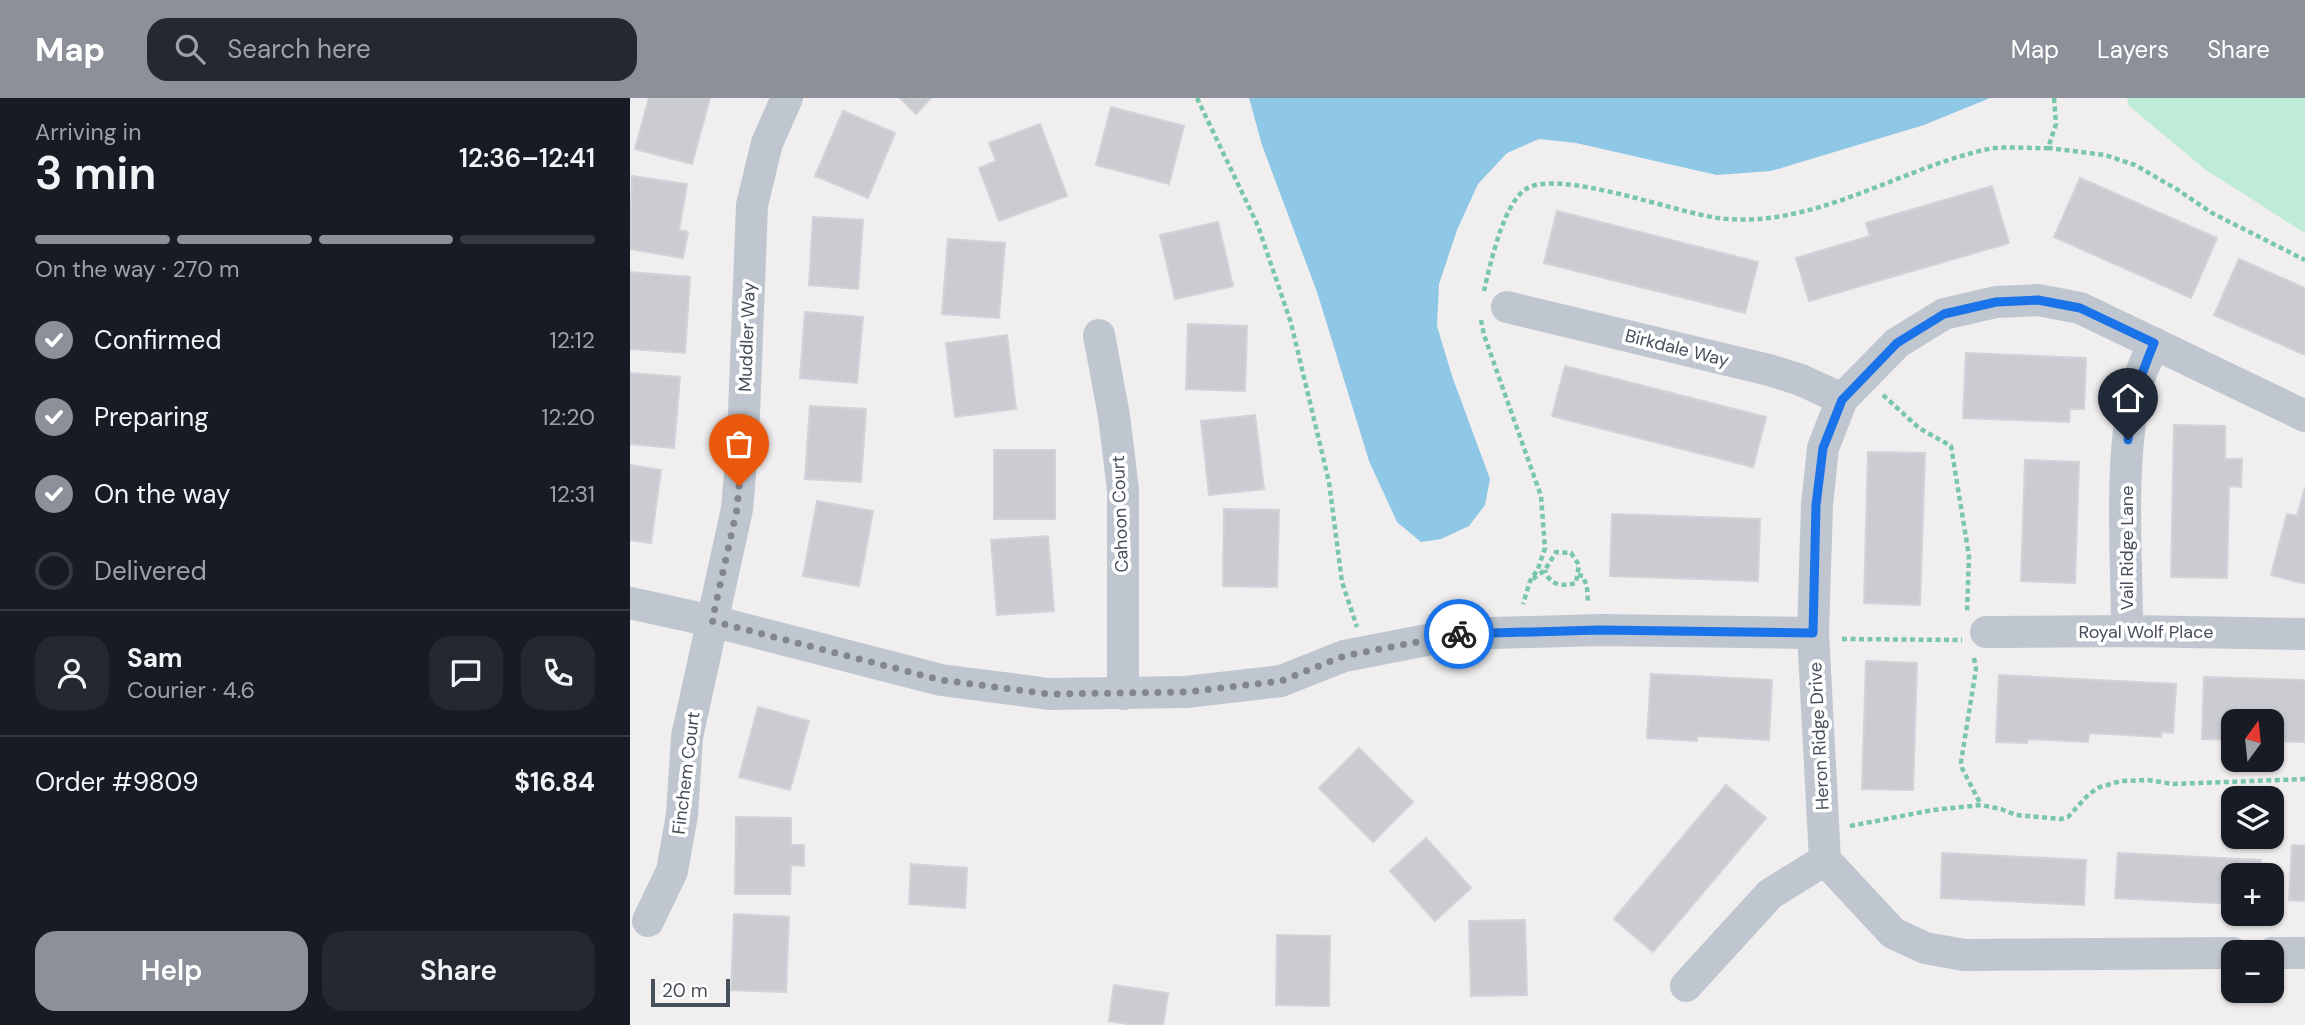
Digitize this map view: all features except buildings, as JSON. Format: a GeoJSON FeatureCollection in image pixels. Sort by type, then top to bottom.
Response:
{"type":"FeatureCollection","features":[{"type":"Feature","properties":{"kind":"street","name":"Muddler Way"},"geometry":{"type":"LineString","coordinates":[[712,621],[737,509],[743,439],[752,205],[767,142],[787,98]]}},
{"type":"Feature","properties":{"kind":"street","name":"Heron Ridge Drive"},"geometry":{"type":"LineString","coordinates":[[1825,853],[1813,633],[1816,505],[1823,448],[1842,400],[1897,343],[1944,314],[1996,302],[2038,300],[2080,308],[2305,416]]}},
{"type":"Feature","properties":{"kind":"street","name":"Birkdale Way"},"geometry":{"type":"LineString","coordinates":[[1490,309],[1760,368],[1801,380],[1842,400]]}},
{"type":"Feature","properties":{"kind":"street","name":"Cahoon Court"},"geometry":{"type":"LineString","coordinates":[[1099,335],[1114,416],[1123,490],[1123,694]]}},
{"type":"Feature","properties":{"kind":"street","name":"Vail Ridge Lane"},"geometry":{"type":"LineString","coordinates":[[2127,631],[2126,463],[2130,417],[2138,380],[2154,343]]}},
{"type":"Feature","properties":{"kind":"street"},"geometry":{"type":"LineString","coordinates":[[630,603],[712,621],[941,680],[1049,694],[1186,692],[1281,681],[1344,656],[1458,634],[1600,630],[1813,633]]}},
{"type":"Feature","properties":{"kind":"street","name":"Finchem Court"},"geometry":{"type":"LineString","coordinates":[[648,921],[671,871],[682,815],[687,737],[712,621]]}},
{"type":"Feature","properties":{"kind":"street","name":"Royal Wolf Place"},"geometry":{"type":"LineString","coordinates":[[1974,637],[2127,631],[2305,634]]}},
{"type":"Feature","properties":{"kind":"street"},"geometry":{"type":"LineString","coordinates":[[1686,986],[1770,894],[1825,853],[1894,933],[1925,948],[1964,955],[2221,954]]}},
{"type":"Feature","properties":{"kind":"street"},"geometry":{"type":"LineString","coordinates":[[2284,953],[2305,953]]}},
{"type":"Feature","properties":{"kind":"path"},"geometry":{"type":"LineString","coordinates":[[1197,98],[1258,226],[1291,323],[1329,482],[1342,582],[1360,634]]}},
{"type":"Feature","properties":{"kind":"path"},"geometry":{"type":"LineString","coordinates":[[2048,148],[2056,124],[2054,98]]}},
{"type":"Feature","properties":{"kind":"path"},"geometry":{"type":"LineString","coordinates":[[1523,606],[1530,581],[1538,569],[1545,548],[1541,496],[1483,335],[1490,309],[1495,245],[1512,203],[1526,189],[1546,182],[1573,185],[1717,218],[1766,219],[1818,207],[1986,149],[2048,148],[2105,155],[2135,165],[2212,213],[2305,260]]}},
{"type":"Feature","properties":{"kind":"path"},"geometry":{"type":"LineString","coordinates":[[1865,375],[1919,428],[1951,446],[1969,556],[1976,669],[1961,762],[1981,805]]}},
{"type":"Feature","properties":{"kind":"path"},"geometry":{"type":"LineString","coordinates":[[1530,581],[1545,570],[1556,552],[1571,553],[1579,565],[1576,583],[1558,585],[1549,580],[1545,570]]}},
{"type":"Feature","properties":{"kind":"path"},"geometry":{"type":"LineString","coordinates":[[1578,575],[1583,576],[1587,587],[1587,607]]}},
{"type":"Feature","properties":{"kind":"path"},"geometry":{"type":"LineString","coordinates":[[1842,649],[1842,638],[1966,640],[1974,637]]}},
{"type":"Feature","properties":{"kind":"path"},"geometry":{"type":"LineString","coordinates":[[1825,853],[1846,828],[1933,810],[1981,805],[2016,815],[2061,819],[2068,817],[2089,794],[2100,787],[2121,782],[2148,780],[2173,784],[2305,779]]}},
{"type":"Feature","properties":{"kind":"green space"},"geometry":{"type":"Polygon","coordinates":[[[2127,98],[2305,98],[2305,233],[2206,170],[2129,106],[2127,98]]]}},
{"type":"Feature","properties":{"kind":"water"},"geometry":{"type":"Polygon","coordinates":[[[1249,98],[1990,98],[1924,125],[1771,171],[1717,175],[1576,143],[1539,139],[1507,153],[1478,184],[1457,230],[1439,284],[1437,326],[1452,376],[1490,479],[1485,505],[1469,526],[1441,539],[1421,542],[1397,522],[1369,461],[1317,292],[1262,145],[1249,98]]]}},
{"type":"Feature","properties":{"kind":"way so far"},"geometry":{"type":"LineString","coordinates":[[739,486],[737,509],[712,621],[941,680],[1049,694],[1186,692],[1281,681],[1344,656],[1459,634]]}},
{"type":"Feature","properties":{"kind":"route"},"geometry":{"type":"LineString","coordinates":[[1459,634],[1600,630],[1813,633],[1816,505],[1823,448],[1842,400],[1897,343],[1944,314],[1996,302],[2038,300],[2080,308],[2154,343],[2138,380],[2128,440]]}}]}
